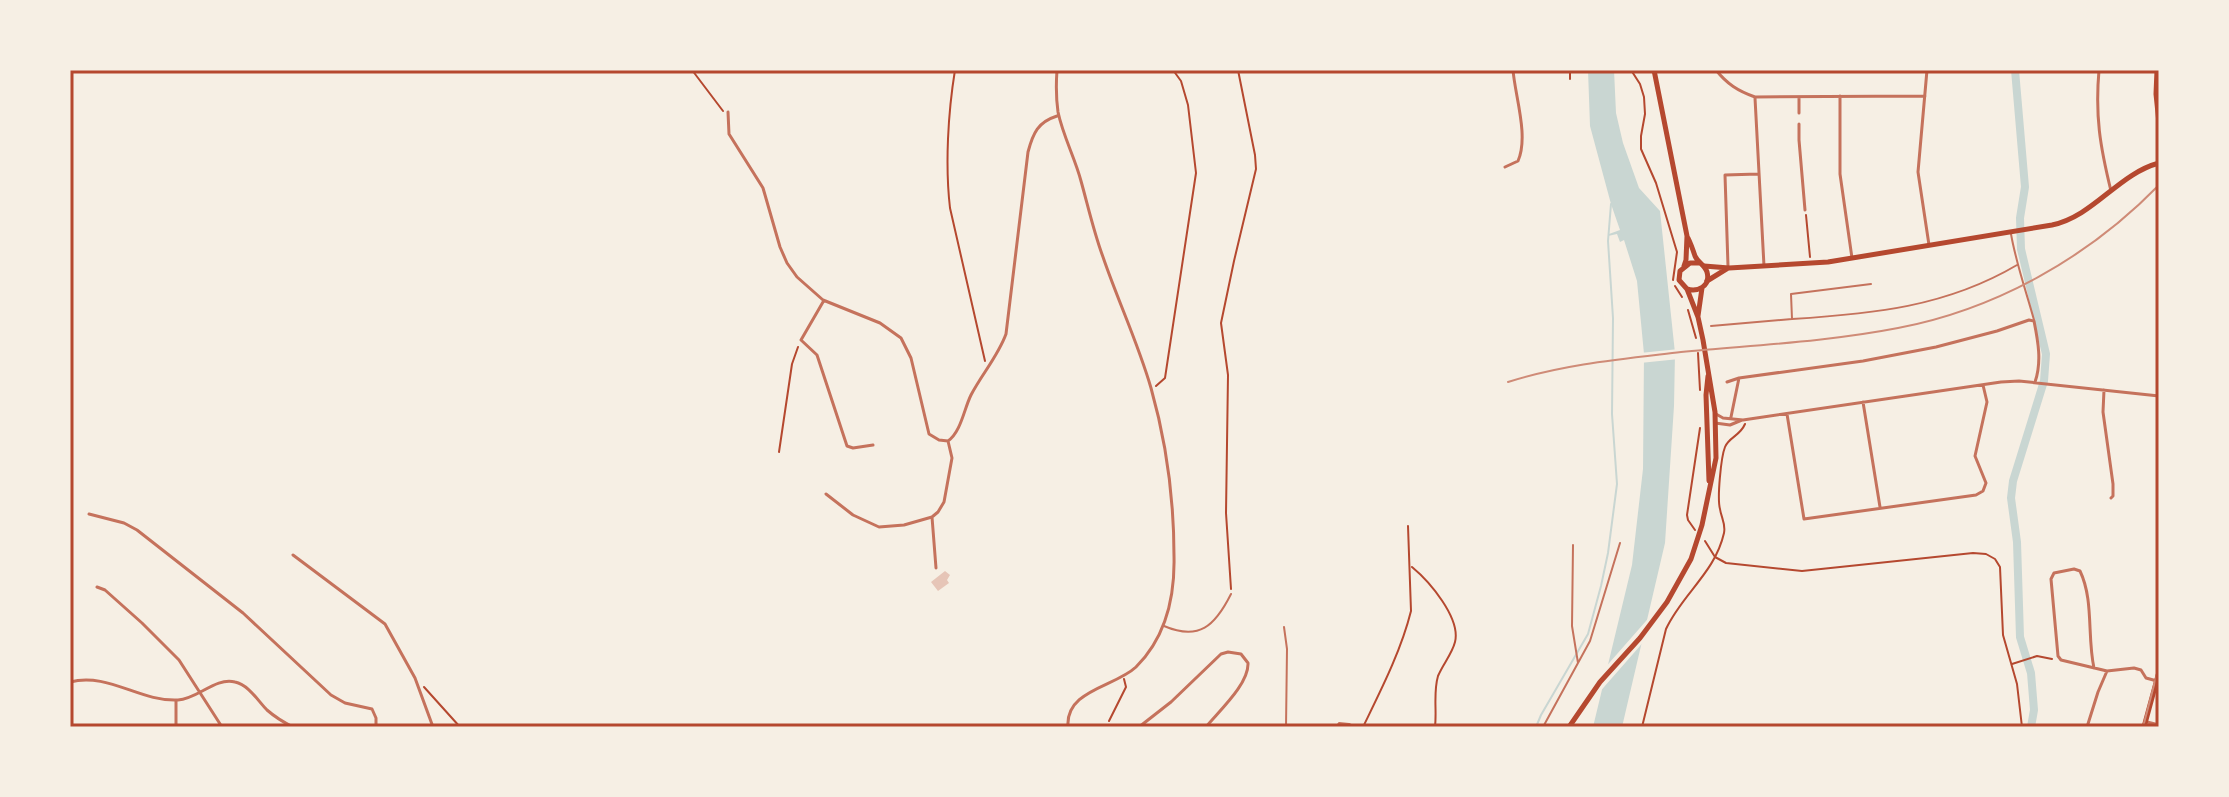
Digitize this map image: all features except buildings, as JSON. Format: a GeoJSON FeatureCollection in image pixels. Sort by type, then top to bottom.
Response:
{"type":"FeatureCollection","features":[{"type":"Feature","properties":{"kind":"main road"},"geometry":{"type":"LineString","coordinates":[[1654,70],[1687,236],[1686,260],[1679,277],[1687,289],[1695,291],[1702,288]]}},
{"type":"Feature","properties":{"kind":"main road"},"geometry":{"type":"LineString","coordinates":[[2157,70],[2159,123]]}},
{"type":"Feature","properties":{"kind":"main road"},"geometry":{"type":"LineString","coordinates":[[1684,266],[1690,263],[1709,268],[1816,264],[2029,230],[2068,221],[2134,174],[2159,163]]}},
{"type":"Feature","properties":{"kind":"main road"},"geometry":{"type":"LineString","coordinates":[[1687,236],[1707,272],[1707,281]]}},
{"type":"Feature","properties":{"kind":"main road"},"geometry":{"type":"LineString","coordinates":[[1698,317],[1702,288],[1707,281],[1729,268]]}},
{"type":"Feature","properties":{"kind":"main road"},"geometry":{"type":"LineString","coordinates":[[1569,727],[1600,682],[1658,616],[1693,552],[1702,525],[1716,458],[1715,412],[1698,317],[1687,289]]}},
{"type":"Feature","properties":{"kind":"main road"},"geometry":{"type":"LineString","coordinates":[[1708,374],[1706,414],[1710,486]]}},
{"type":"Feature","properties":{"kind":"main road"},"geometry":{"type":"LineString","coordinates":[[1706,414],[1715,423]]}},
{"type":"Feature","properties":{"kind":"main road"},"geometry":{"type":"LineString","coordinates":[[2145,724],[2159,672]]}},
{"type":"Feature","properties":{"kind":"street"},"geometry":{"type":"LineString","coordinates":[[1057,70],[1059,115],[1101,253],[1151,389],[1166,455],[1174,555],[1172,601],[1152,648],[1136,667],[1074,705],[1069,712],[1068,724]]}},
{"type":"Feature","properties":{"kind":"street"},"geometry":{"type":"LineString","coordinates":[[1505,167],[1518,161],[1522,150],[1513,70]]}},
{"type":"Feature","properties":{"kind":"street"},"geometry":{"type":"LineString","coordinates":[[1716,70],[1737,90],[1755,97],[1925,96]]}},
{"type":"Feature","properties":{"kind":"street"},"geometry":{"type":"LineString","coordinates":[[1927,70],[1918,172],[1929,245]]}},
{"type":"Feature","properties":{"kind":"street"},"geometry":{"type":"LineString","coordinates":[[2099,70],[2096,103],[2098,131],[2111,191]]}},
{"type":"Feature","properties":{"kind":"street"},"geometry":{"type":"LineString","coordinates":[[1840,96],[1840,174],[1852,258]]}},
{"type":"Feature","properties":{"kind":"street"},"geometry":{"type":"LineString","coordinates":[[1755,97],[1764,266]]}},
{"type":"Feature","properties":{"kind":"street"},"geometry":{"type":"LineString","coordinates":[[1799,97],[1799,113]]}},
{"type":"Feature","properties":{"kind":"street"},"geometry":{"type":"LineString","coordinates":[[728,112],[729,134],[759,178],[787,263],[797,277],[823,300],[880,323],[901,338],[911,358],[929,434],[948,441],[953,438],[972,394],[1006,334],[1031,139],[1041,123],[1059,115]]}},
{"type":"Feature","properties":{"kind":"street"},"geometry":{"type":"LineString","coordinates":[[1799,124],[1805,210]]}},
{"type":"Feature","properties":{"kind":"street"},"geometry":{"type":"LineString","coordinates":[[1729,268],[1725,175],[1758,174]]}},
{"type":"Feature","properties":{"kind":"street"},"geometry":{"type":"LineString","coordinates":[[823,300],[801,340],[817,355],[847,446],[863,448],[873,445]]}},
{"type":"Feature","properties":{"kind":"street"},"geometry":{"type":"LineString","coordinates":[[1727,382],[1936,347],[2023,321],[2034,321],[2038,340],[2037,383]]}},
{"type":"Feature","properties":{"kind":"street"},"geometry":{"type":"LineString","coordinates":[[1731,419],[1739,378]]}},
{"type":"Feature","properties":{"kind":"street"},"geometry":{"type":"LineString","coordinates":[[1715,412],[1723,418],[1745,419],[2019,381],[2159,396]]}},
{"type":"Feature","properties":{"kind":"street"},"geometry":{"type":"LineString","coordinates":[[1787,414],[1803,519],[1976,495],[1983,491],[1986,483],[1975,456],[1987,402],[1983,385]]}},
{"type":"Feature","properties":{"kind":"street"},"geometry":{"type":"LineString","coordinates":[[2104,390],[2103,412],[2113,484],[2111,498]]}},
{"type":"Feature","properties":{"kind":"street"},"geometry":{"type":"LineString","coordinates":[[1863,402],[1880,507]]}},
{"type":"Feature","properties":{"kind":"street"},"geometry":{"type":"LineString","coordinates":[[1715,423],[1730,425],[1745,419]]}},
{"type":"Feature","properties":{"kind":"street"},"geometry":{"type":"LineString","coordinates":[[826,494],[853,515],[879,527],[904,525],[932,517],[944,502],[952,458],[948,441]]}},
{"type":"Feature","properties":{"kind":"street"},"geometry":{"type":"LineString","coordinates":[[89,514],[124,523],[137,530],[243,613],[331,695],[345,703],[372,709],[376,727]]}},
{"type":"Feature","properties":{"kind":"street"},"geometry":{"type":"LineString","coordinates":[[932,517],[936,568]]}},
{"type":"Feature","properties":{"kind":"street"},"geometry":{"type":"LineString","coordinates":[[293,555],[385,624],[415,678],[433,727]]}},
{"type":"Feature","properties":{"kind":"street"},"geometry":{"type":"LineString","coordinates":[[2094,668],[2084,579],[2080,571],[2074,569],[2054,573],[2051,579],[2058,656],[2061,660],[2094,668],[2107,671],[2134,668],[2141,670],[2146,678],[2157,681]]}},
{"type":"Feature","properties":{"kind":"street"},"geometry":{"type":"LineString","coordinates":[[97,587],[105,590],[179,660],[222,727]]}},
{"type":"Feature","properties":{"kind":"street"},"geometry":{"type":"LineString","coordinates":[[1139,727],[1171,702],[1221,654],[1241,654],[1248,663],[1247,675],[1206,727]]}},
{"type":"Feature","properties":{"kind":"street"},"geometry":{"type":"LineString","coordinates":[[2087,727],[2107,671]]}},
{"type":"Feature","properties":{"kind":"street"},"geometry":{"type":"LineString","coordinates":[[70,682],[97,680],[162,699],[176,700],[190,698],[224,681],[233,681],[241,684],[276,717],[293,727]]}},
{"type":"Feature","properties":{"kind":"street"},"geometry":{"type":"LineString","coordinates":[[176,700],[176,727]]}},
{"type":"Feature","properties":{"kind":"street"},"geometry":{"type":"LineString","coordinates":[[2145,724],[2159,725]]}},
{"type":"Feature","properties":{"kind":"lane"},"geometry":{"type":"LineString","coordinates":[[2011,233],[2034,321]]}},
{"type":"Feature","properties":{"kind":"lane"},"geometry":{"type":"LineString","coordinates":[[1711,326],[1901,309],[1969,288],[2017,265]]}},
{"type":"Feature","properties":{"kind":"lane"},"geometry":{"type":"LineString","coordinates":[[1792,319],[1791,294],[1871,284]]}},
{"type":"Feature","properties":{"kind":"lane"},"geometry":{"type":"LineString","coordinates":[[1543,727],[1590,641],[1620,543]]}},
{"type":"Feature","properties":{"kind":"lane"},"geometry":{"type":"LineString","coordinates":[[1573,545],[1572,626],[1578,663]]}},
{"type":"Feature","properties":{"kind":"lane"},"geometry":{"type":"LineString","coordinates":[[1163,626],[1180,632],[1200,631],[1212,624],[1231,594]]}},
{"type":"Feature","properties":{"kind":"lane"},"geometry":{"type":"LineString","coordinates":[[1284,627],[1287,649],[1286,727]]}},
{"type":"Feature","properties":{"kind":"lane"},"geometry":{"type":"LineString","coordinates":[[1336,727],[1339,723],[1355,727]]}},
{"type":"Feature","properties":{"kind":"path"},"geometry":{"type":"LineString","coordinates":[[692,70],[720,108],[728,112]]}},
{"type":"Feature","properties":{"kind":"path"},"geometry":{"type":"LineString","coordinates":[[955,70],[948,191],[987,370]]}},
{"type":"Feature","properties":{"kind":"path"},"geometry":{"type":"LineString","coordinates":[[1151,389],[1165,378],[1196,173],[1188,105],[1181,81],[1173,70]]}},
{"type":"Feature","properties":{"kind":"path"},"geometry":{"type":"LineString","coordinates":[[1231,594],[1226,513],[1228,375],[1221,323],[1256,169],[1238,70]]}},
{"type":"Feature","properties":{"kind":"path"},"geometry":{"type":"LineString","coordinates":[[1570,70],[1570,79]]}},
{"type":"Feature","properties":{"kind":"path"},"geometry":{"type":"LineString","coordinates":[[1631,70],[1644,97],[1641,149],[1656,183],[1677,252],[1673,284],[1687,304],[1698,346],[1700,395]]}},
{"type":"Feature","properties":{"kind":"path"},"geometry":{"type":"LineString","coordinates":[[1805,210],[1810,258]]}},
{"type":"Feature","properties":{"kind":"path"},"geometry":{"type":"LineString","coordinates":[[779,452],[792,364],[801,340]]}},
{"type":"Feature","properties":{"kind":"path"},"geometry":{"type":"LineString","coordinates":[[1642,727],[1666,629],[1673,615],[1703,578],[1725,530],[1719,495],[1725,446],[1740,434],[1745,419]]}},
{"type":"Feature","properties":{"kind":"path"},"geometry":{"type":"LineString","coordinates":[[1697,533],[1687,515],[1701,421]]}},
{"type":"Feature","properties":{"kind":"path"},"geometry":{"type":"LineString","coordinates":[[1363,727],[1408,625],[1411,611],[1408,526]]}},
{"type":"Feature","properties":{"kind":"path"},"geometry":{"type":"LineString","coordinates":[[1705,542],[1715,557],[1726,563],[1802,571],[1946,555],[1986,554],[1995,559],[2000,567],[2003,635],[2017,684],[2022,727]]}},
{"type":"Feature","properties":{"kind":"path"},"geometry":{"type":"LineString","coordinates":[[1410,566],[1426,579],[1447,611],[1456,633],[1435,690],[1435,727]]}},
{"type":"Feature","properties":{"kind":"path"},"geometry":{"type":"LineString","coordinates":[[2012,664],[2037,656],[2061,660]]}},
{"type":"Feature","properties":{"kind":"path"},"geometry":{"type":"LineString","coordinates":[[1109,721],[1126,687],[1123,676]]}},
{"type":"Feature","properties":{"kind":"path"},"geometry":{"type":"LineString","coordinates":[[425,687],[460,727]]}},
{"type":"Feature","properties":{"kind":"shaded area"},"geometry":{"type":"Polygon","coordinates":[[[1588,70],[1614,70],[1616,113],[1623,143],[1639,188],[1660,211],[1675,353],[1665,543],[1622,727],[1593,727],[1632,565],[1643,469],[1644,354],[1637,281],[1624,240],[1620,242],[1617,234],[1608,236],[1620,230],[1590,126],[1588,70]]]}},
{"type":"Feature","properties":{"kind":"pier"},"geometry":{"type":"Polygon","coordinates":[[[1679,349],[1679,359],[1640,363],[1640,353],[1679,349]]]}},
{"type":"Feature","properties":{"kind":"pier"},"geometry":{"type":"Polygon","coordinates":[[[1653,613],[1647,638],[1597,695],[1603,670],[1653,613]]]}},
{"type":"Feature","properties":{"kind":"waterway"},"geometry":{"type":"LineString","coordinates":[[2015,70],[2025,187],[2020,218],[2021,249],[2046,354],[2044,381],[2013,481],[2011,498],[2017,542],[2020,637],[2031,673],[2034,710],[2031,727]]}},
{"type":"Feature","properties":{"kind":"waterway"},"geometry":{"type":"LineString","coordinates":[[1536,727],[1588,634],[1608,553],[1617,484],[1612,414],[1613,318],[1608,241],[1611,204]]}},
{"type":"Feature","properties":{"kind":"tram line"},"geometry":{"type":"LineString","coordinates":[[2143,727],[2159,666]]}},
{"type":"Feature","properties":{"kind":"railway"},"geometry":{"type":"LineString","coordinates":[[1508,382],[1594,363],[1844,337],[1935,319],[2006,293],[2072,257],[2103,235],[2159,185]]}}]}
